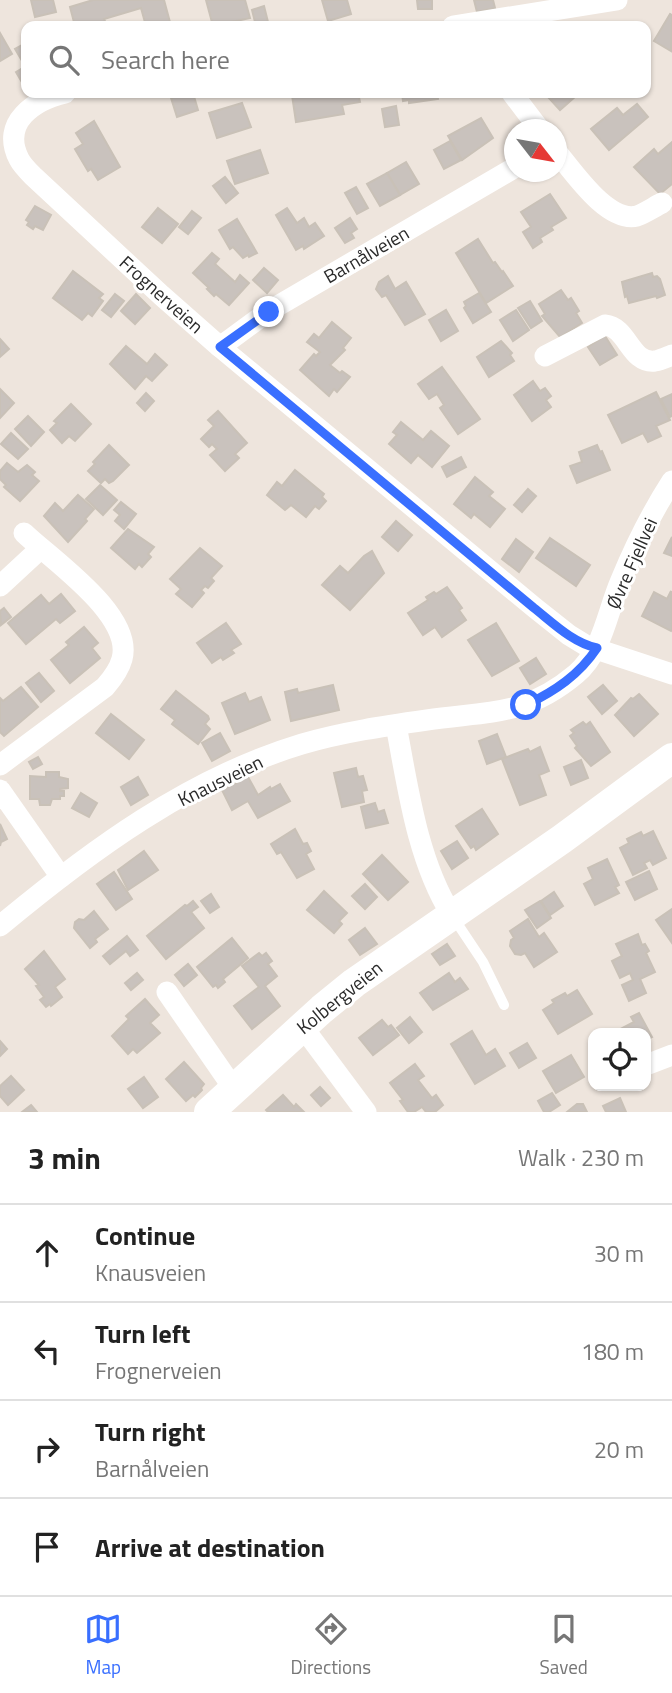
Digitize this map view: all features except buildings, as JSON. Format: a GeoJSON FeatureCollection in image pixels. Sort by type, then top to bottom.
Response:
{"type":"FeatureCollection","features":[{"type":"Feature","properties":{"kind":"street"},"geometry":{"type":"LineString","coordinates":[[491,21],[617,0]]}},
{"type":"Feature","properties":{"kind":"street"},"geometry":{"type":"LineString","coordinates":[[7,137],[27,110],[49,98]]}},
{"type":"Feature","properties":{"kind":"street"},"geometry":{"type":"LineString","coordinates":[[516,98],[532,119]]}},
{"type":"Feature","properties":{"kind":"street","name":"Frognerveien"},"geometry":{"type":"LineString","coordinates":[[7,137],[19,159],[33,176],[160,295],[534,608],[587,646],[672,674]]}},
{"type":"Feature","properties":{"kind":"street"},"geometry":{"type":"LineString","coordinates":[[567,164],[596,198],[620,215],[637,216],[662,203]]}},
{"type":"Feature","properties":{"kind":"street","name":"Barnålveien"},"geometry":{"type":"LineString","coordinates":[[220,347],[301,292],[504,174]]}},
{"type":"Feature","properties":{"kind":"street"},"geometry":{"type":"LineString","coordinates":[[545,356],[610,325],[620,332],[638,356],[655,362]]}},
{"type":"Feature","properties":{"kind":"street","name":"Øvre Fjellvei"},"geometry":{"type":"LineString","coordinates":[[597,648],[621,580],[642,534],[672,481]]}},
{"type":"Feature","properties":{"kind":"street"},"geometry":{"type":"LineString","coordinates":[[0,765],[105,687],[114,677],[122,659],[122,640],[110,615],[93,595],[24,533]]}},
{"type":"Feature","properties":{"kind":"street"},"geometry":{"type":"LineString","coordinates":[[0,586],[40,549]]}},
{"type":"Feature","properties":{"kind":"street","name":"Knausveien"},"geometry":{"type":"LineString","coordinates":[[0,926],[61,877],[139,822],[229,771],[301,744],[354,731],[484,715],[526,705],[577,673],[597,648]]}},
{"type":"Feature","properties":{"kind":"street"},"geometry":{"type":"LineString","coordinates":[[396,724],[432,881],[451,914]]}},
{"type":"Feature","properties":{"kind":"street","name":"Kolbergveien"},"geometry":{"type":"LineString","coordinates":[[209,1112],[302,1026],[354,983],[562,839],[672,758]]}},
{"type":"Feature","properties":{"kind":"street"},"geometry":{"type":"LineString","coordinates":[[0,790],[61,877]]}},
{"type":"Feature","properties":{"kind":"street"},"geometry":{"type":"LineString","coordinates":[[167,992],[234,1089]]}},
{"type":"Feature","properties":{"kind":"street"},"geometry":{"type":"LineString","coordinates":[[302,1026],[366,1112]]}},
{"type":"Feature","properties":{"kind":"street"},"geometry":{"type":"LineString","coordinates":[[651,1063],[672,1055]]}},
{"type":"Feature","properties":{"kind":"lane"},"geometry":{"type":"LineString","coordinates":[[451,914],[483,962],[504,1005]]}},
{"type":"Feature","properties":{"kind":"route"},"geometry":{"type":"LineString","coordinates":[[269,312],[220,347],[534,608],[569,635],[587,646],[597,648],[577,673],[559,687],[526,705]]}}]}
